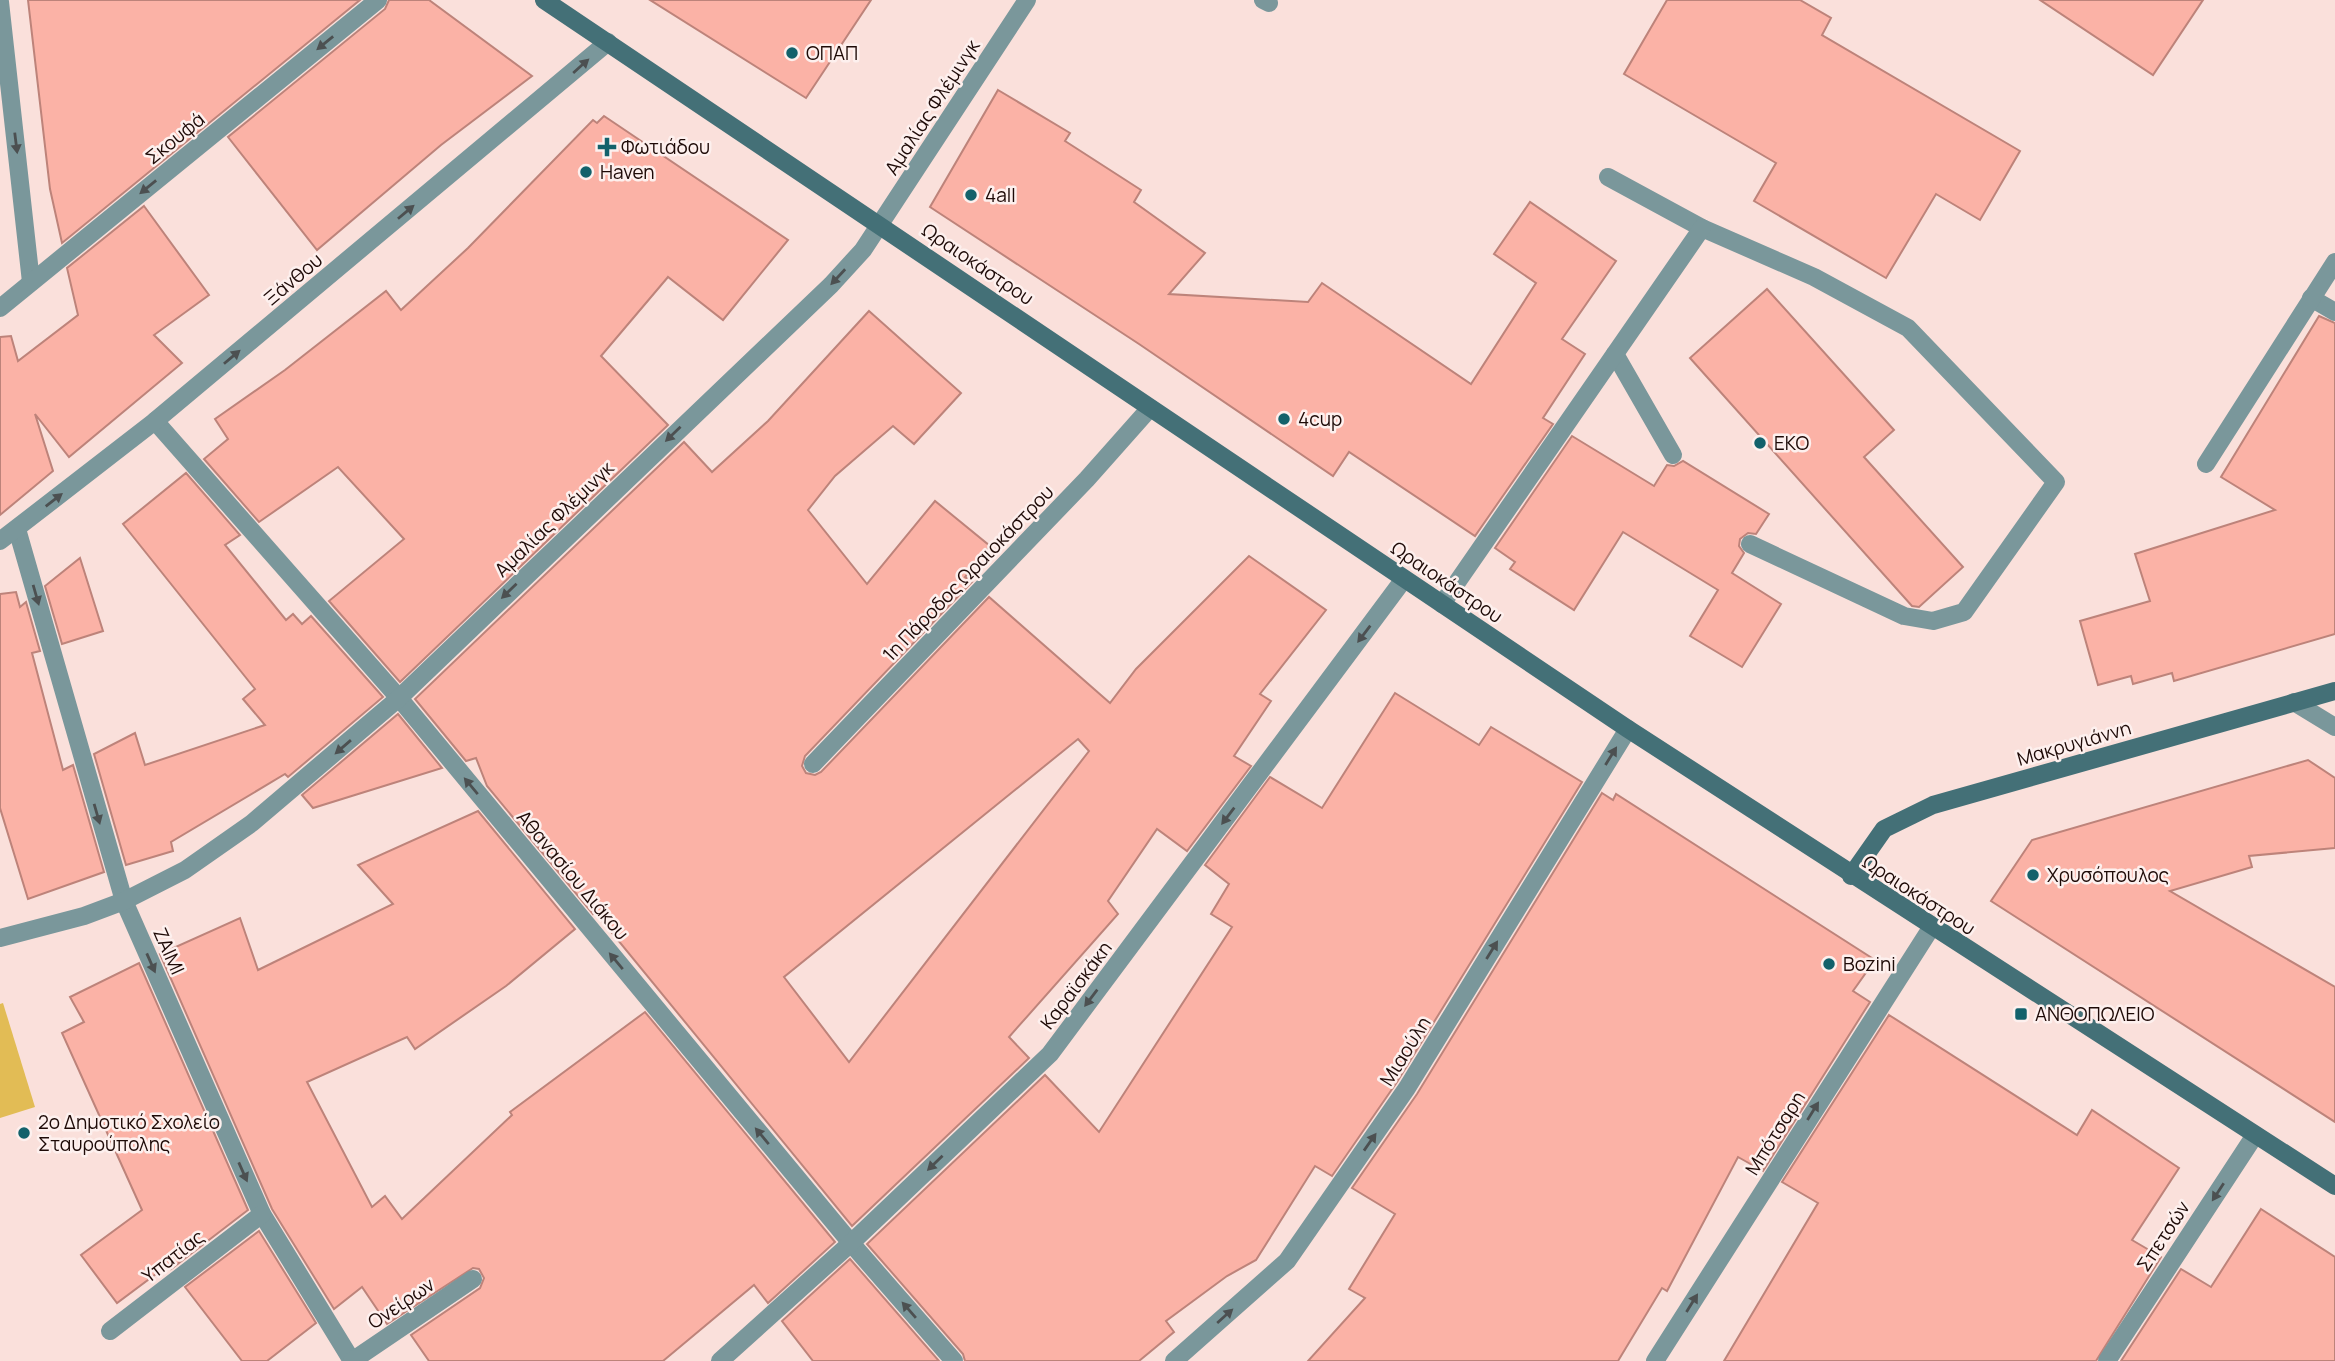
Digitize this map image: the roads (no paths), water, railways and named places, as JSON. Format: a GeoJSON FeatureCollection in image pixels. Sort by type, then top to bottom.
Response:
{"type":"FeatureCollection","features":[{"type":"Feature","properties":{"kind":"main road","name":"Ωραιοκάστρου"},"geometry":{"type":"LineString","coordinates":[[544,0],[1628,729],[1931,928],[2335,1186]]}},
{"type":"Feature","properties":{"kind":"main road","name":"Μακρυγιάννη"},"geometry":{"type":"LineString","coordinates":[[1851,876],[1884,830],[1933,805],[2335,691]]}},
{"type":"Feature","properties":{"kind":"street","name":"Σκουφά"},"geometry":{"type":"LineString","coordinates":[[0,308],[378,0]]}},
{"type":"Feature","properties":{"kind":"street","name":"Αμαλίας Φλέμινγκ"},"geometry":{"type":"LineString","coordinates":[[0,938],[84,916],[124,901],[186,870],[241,831],[398,698],[831,285],[882,225],[1027,0]]}},
{"type":"Feature","properties":{"kind":"street"},"geometry":{"type":"LineString","coordinates":[[0,2],[31,282]]}},
{"type":"Feature","properties":{"kind":"street","name":"Ξάνθου"},"geometry":{"type":"LineString","coordinates":[[0,541],[155,421],[608,41]]}},
{"type":"Feature","properties":{"kind":"street"},"geometry":{"type":"LineString","coordinates":[[1608,177],[1702,228],[1814,277],[1908,328],[2056,482],[1964,612],[1933,621],[1904,616],[1750,544]]}},
{"type":"Feature","properties":{"kind":"street"},"geometry":{"type":"LineString","coordinates":[[1442,604],[1702,228]]}},
{"type":"Feature","properties":{"kind":"street"},"geometry":{"type":"LineString","coordinates":[[2206,464],[2335,262]]}},
{"type":"Feature","properties":{"kind":"street"},"geometry":{"type":"LineString","coordinates":[[2311,298],[2335,312]]}},
{"type":"Feature","properties":{"kind":"street"},"geometry":{"type":"LineString","coordinates":[[1615,354],[1673,455]]}},
{"type":"Feature","properties":{"kind":"street","name":"1η Πάροδος Ωραιοκάστρου"},"geometry":{"type":"LineString","coordinates":[[813,764],[1087,479],[1150,408]]}},
{"type":"Feature","properties":{"kind":"street","name":"Αθανασίου Διάκου"},"geometry":{"type":"LineString","coordinates":[[155,421],[398,698],[851,1243],[954,1361]]}},
{"type":"Feature","properties":{"kind":"street","name":"ZAIMI"},"geometry":{"type":"LineString","coordinates":[[17,529],[124,901],[262,1214],[352,1361]]}},
{"type":"Feature","properties":{"kind":"street","name":"Καραϊσκάκη"},"geometry":{"type":"LineString","coordinates":[[720,1361],[851,1243],[1050,1055],[1404,579]]}},
{"type":"Feature","properties":{"kind":"street"},"geometry":{"type":"LineString","coordinates":[[2294,702],[2335,727]]}},
{"type":"Feature","properties":{"kind":"street","name":"Μιαούλη"},"geometry":{"type":"LineString","coordinates":[[1174,1361],[1287,1261],[1407,1088],[1628,729]]}},
{"type":"Feature","properties":{"kind":"street","name":"Μπότσαρη"},"geometry":{"type":"LineString","coordinates":[[1655,1361],[1931,928]]}},
{"type":"Feature","properties":{"kind":"street","name":"Σπετσών"},"geometry":{"type":"LineString","coordinates":[[2107,1361],[2255,1135]]}},
{"type":"Feature","properties":{"kind":"street","name":"Υπατίας"},"geometry":{"type":"LineString","coordinates":[[110,1332],[262,1214]]}},
{"type":"Feature","properties":{"kind":"street","name":"Ονείρων"},"geometry":{"type":"LineString","coordinates":[[352,1361],[473,1279]]}},
{"type":"Feature","properties":{"kind":"place","name":"ΟΠΑΠ"},"geometry":{"type":"Point","coordinates":[792,53]}},
{"type":"Feature","properties":{"kind":"place","name":"Φωτιάδου"},"geometry":{"type":"Point","coordinates":[607,147]}},
{"type":"Feature","properties":{"kind":"place","name":"Haven"},"geometry":{"type":"Point","coordinates":[586,172]}},
{"type":"Feature","properties":{"kind":"place","name":"4all"},"geometry":{"type":"Point","coordinates":[971,195]}},
{"type":"Feature","properties":{"kind":"place","name":"4cup"},"geometry":{"type":"Point","coordinates":[1284,419]}},
{"type":"Feature","properties":{"kind":"place","name":"EKO"},"geometry":{"type":"Point","coordinates":[1760,443]}},
{"type":"Feature","properties":{"kind":"place","name":"Χρυσόπουλος"},"geometry":{"type":"Point","coordinates":[2033,875]}},
{"type":"Feature","properties":{"kind":"place","name":"Bozini"},"geometry":{"type":"Point","coordinates":[1829,964]}},
{"type":"Feature","properties":{"kind":"place","name":"ΑΝΘΟΠΩΛΕΙΟ"},"geometry":{"type":"Point","coordinates":[2021,1014]}},
{"type":"Feature","properties":{"kind":"place","name":"2ο Δημοτικό Σχολείο Σταυρούπολης"},"geometry":{"type":"Point","coordinates":[24,1133]}}]}
